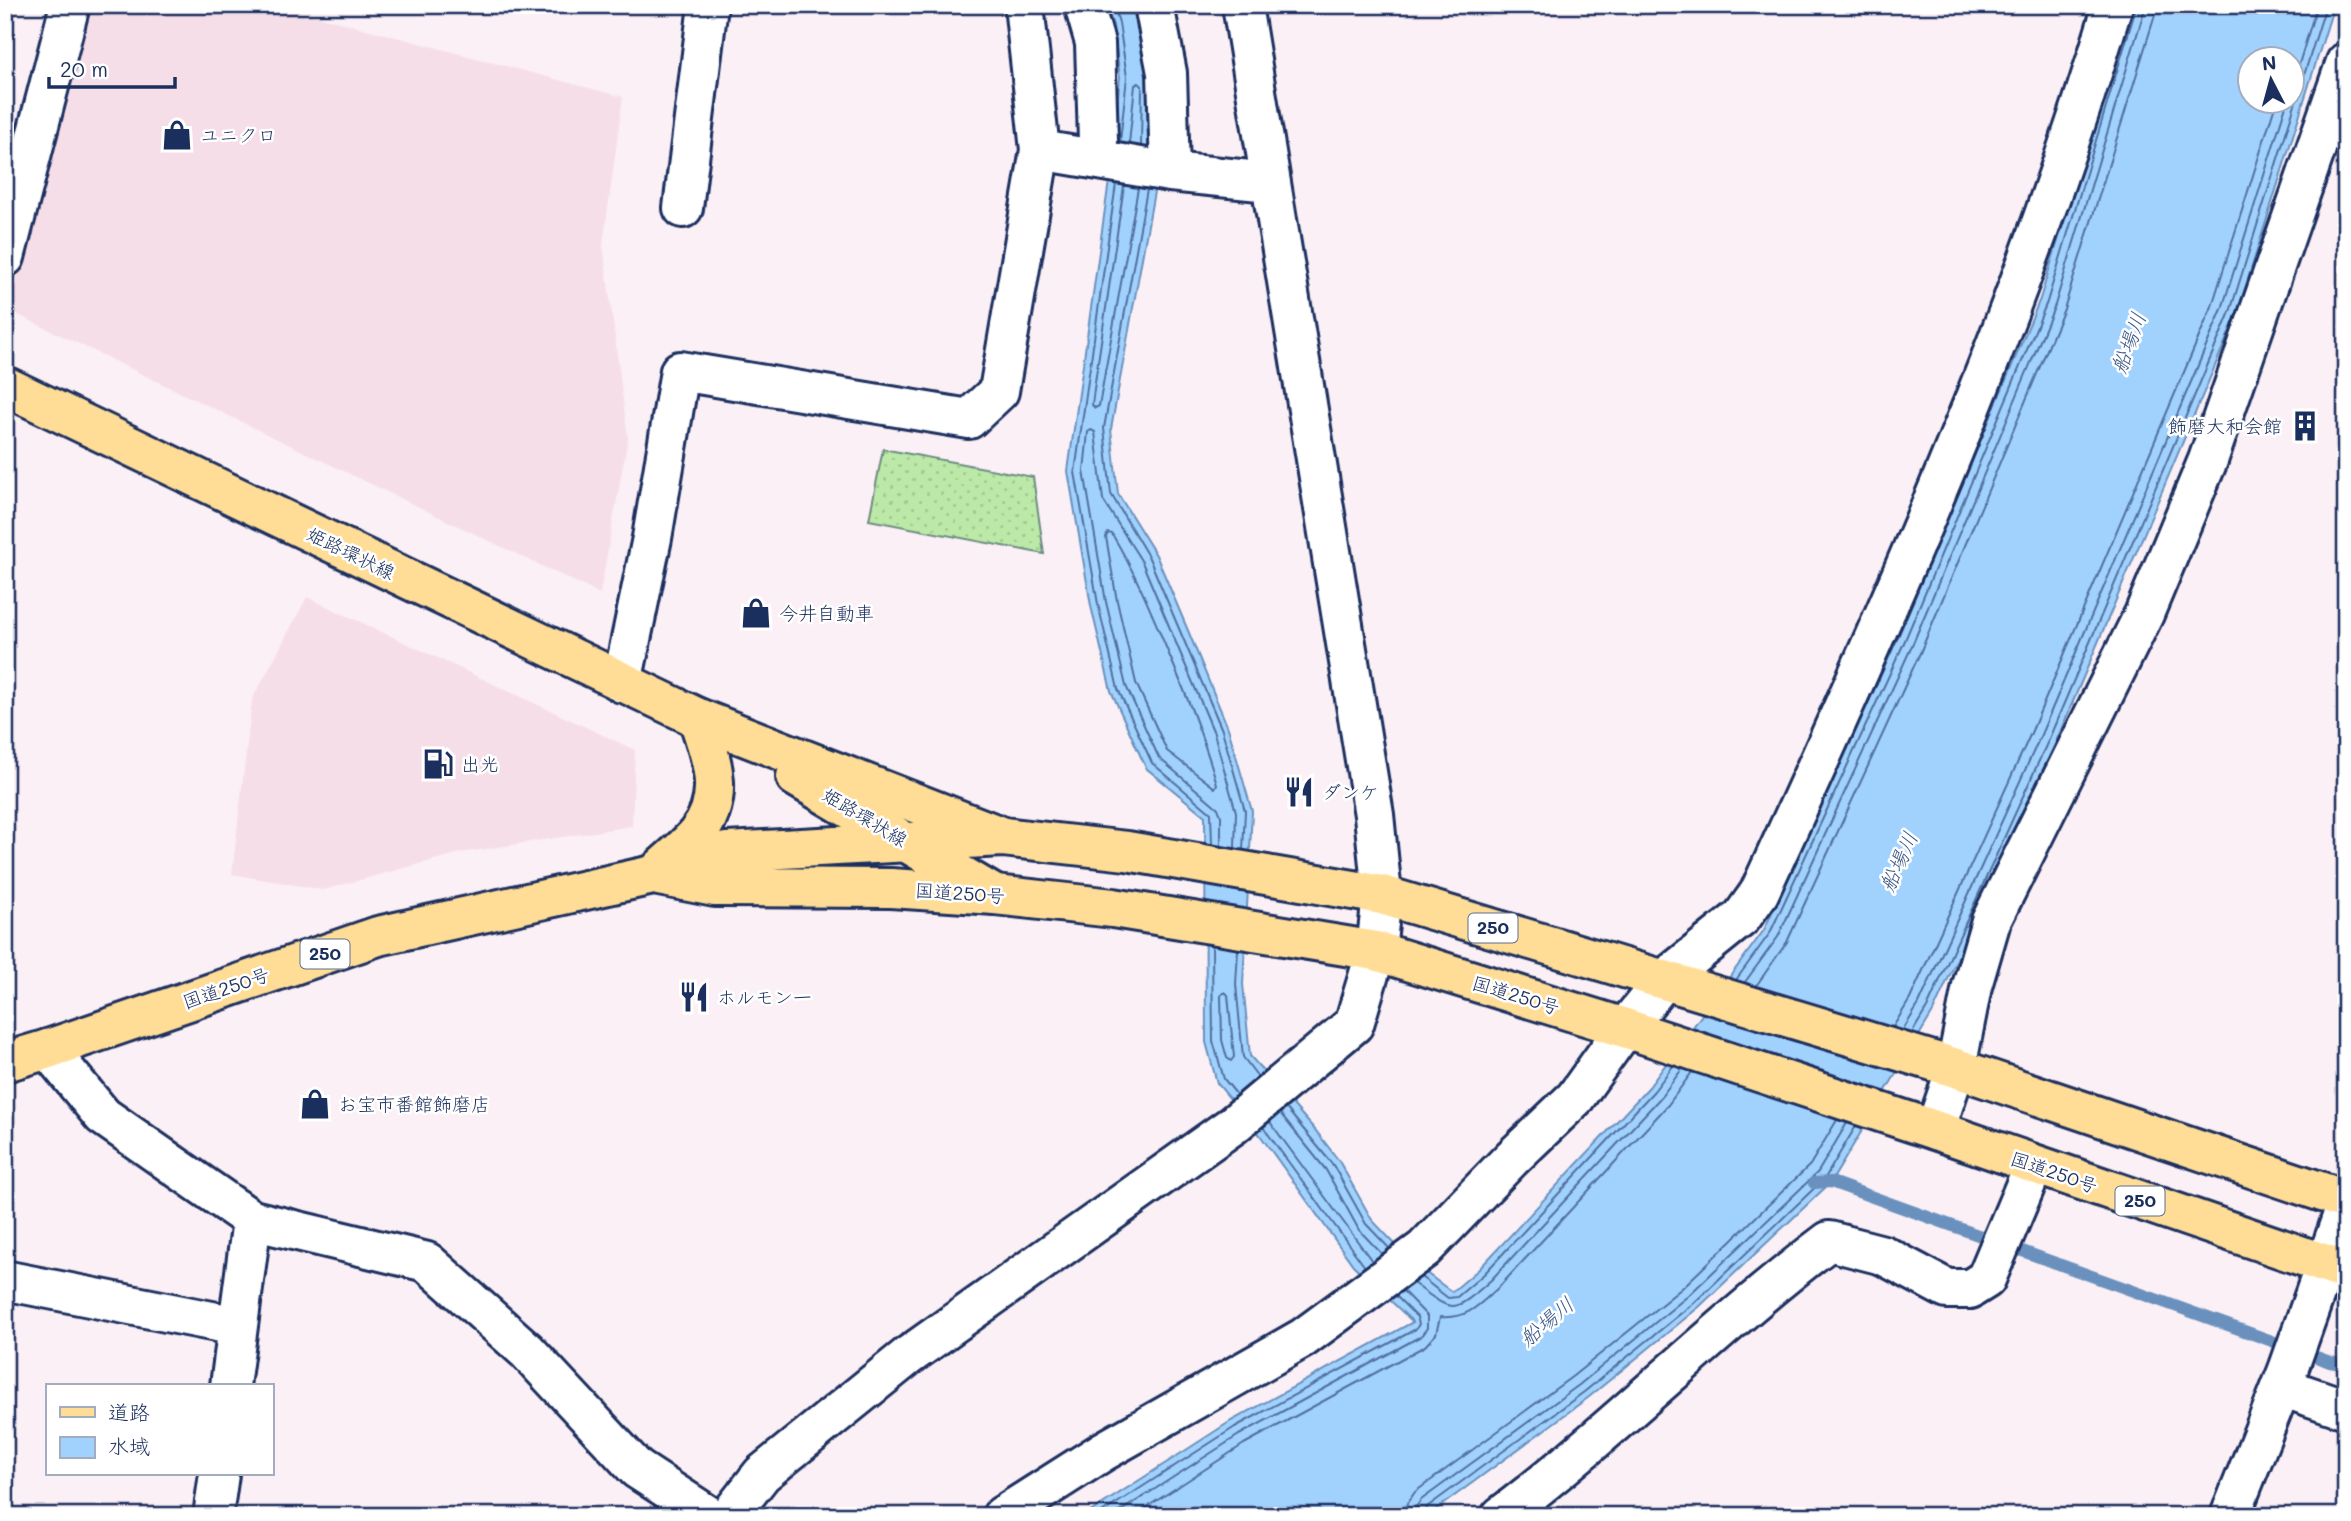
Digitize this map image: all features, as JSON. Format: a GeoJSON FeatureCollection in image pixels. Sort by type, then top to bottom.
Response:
{"type":"FeatureCollection","features":[{"type":"Feature","properties":{"kind":"main road","name":"姫路環状線"},"geometry":{"type":"LineString","coordinates":[[5,386],[698,718],[1003,837]]}},
{"type":"Feature","properties":{"kind":"main road","name":"姫路環状線"},"geometry":{"type":"LineString","coordinates":[[698,718],[995,895]]}},
{"type":"Feature","properties":{"kind":"main road"},"geometry":{"type":"LineString","coordinates":[[653,875],[697,834],[712,809],[714,768],[698,718]]}},
{"type":"Feature","properties":{"kind":"main road","name":"国道250号"},"geometry":{"type":"LineString","coordinates":[[5,1062],[378,936],[653,875],[727,852],[1003,837],[1127,851],[1382,895],[1956,1068],[2346,1200]]}},
{"type":"Feature","properties":{"kind":"main road","name":"国道250号"},"geometry":{"type":"LineString","coordinates":[[653,875],[715,887],[891,888],[995,895],[1114,908],[1376,951],[1625,1028],[1935,1130],[2336,1268]]}},
{"type":"Feature","properties":{"kind":"street"},"geometry":{"type":"LineString","coordinates":[[5,257],[70,5]]}},
{"type":"Feature","properties":{"kind":"street"},"geometry":{"type":"LineString","coordinates":[[683,208],[708,5]]}},
{"type":"Feature","properties":{"kind":"street"},"geometry":{"type":"LineString","coordinates":[[622,683],[652,537],[680,372],[969,419],[999,391],[1040,150],[1024,5]]}},
{"type":"Feature","properties":{"kind":"street"},"geometry":{"type":"LineString","coordinates":[[1084,5],[1095,43],[1098,141]]}},
{"type":"Feature","properties":{"kind":"street"},"geometry":{"type":"LineString","coordinates":[[1154,5],[1167,73],[1170,172]]}},
{"type":"Feature","properties":{"kind":"street"},"geometry":{"type":"LineString","coordinates":[[729,1516],[762,1474],[908,1356],[1233,1125],[1354,1024],[1376,951],[1382,895],[1374,815],[1242,5]]}},
{"type":"Feature","properties":{"kind":"street"},"geometry":{"type":"LineString","coordinates":[[1002,1516],[1104,1451],[1303,1338],[1424,1249],[1575,1098],[1625,1028],[1665,979],[1742,917],[1759,893],[1904,573],[1998,339],[2087,93],[2113,5]]}},
{"type":"Feature","properties":{"kind":"street"},"geometry":{"type":"LineString","coordinates":[[1935,1130],[1956,1068],[1972,986],[1991,921],[2144,614],[2166,563],[2208,460],[2346,62]]}},
{"type":"Feature","properties":{"kind":"street"},"geometry":{"type":"LineString","coordinates":[[1040,150],[1170,172],[1270,182]]}},
{"type":"Feature","properties":{"kind":"street"},"geometry":{"type":"LineString","coordinates":[[48,1049],[103,1116],[252,1220],[427,1262],[527,1351],[636,1469],[709,1516]]}},
{"type":"Feature","properties":{"kind":"street"},"geometry":{"type":"LineString","coordinates":[[1501,1516],[1559,1472],[1720,1330],[1829,1241],[1883,1255],[1947,1289],[1969,1289],[1986,1279],[2034,1165]]}},
{"type":"Feature","properties":{"kind":"street"},"geometry":{"type":"LineString","coordinates":[[2230,1516],[2307,1318],[2336,1268],[2346,1206]]}},
{"type":"Feature","properties":{"kind":"street"},"geometry":{"type":"LineString","coordinates":[[230,1384],[252,1220]]}},
{"type":"Feature","properties":{"kind":"street"},"geometry":{"type":"LineString","coordinates":[[5,1283],[237,1326]]}},
{"type":"Feature","properties":{"kind":"street"},"geometry":{"type":"LineString","coordinates":[[2285,1379],[2346,1409]]}},
{"type":"Feature","properties":{"kind":"street"},"geometry":{"type":"LineString","coordinates":[[214,1516],[219,1476]]}},
{"type":"Feature","properties":{"kind":"shaded area"},"geometry":{"type":"Polygon","coordinates":[[[84,5],[259,5],[321,17],[623,97],[603,245],[628,438],[600,594],[8,310],[84,5]]]}},
{"type":"Feature","properties":{"kind":"shaded area"},"geometry":{"type":"Polygon","coordinates":[[[307,597],[635,750],[632,826],[460,853],[323,890],[232,874],[252,700],[307,597]]]}},
{"type":"Feature","properties":{"kind":"green space"},"geometry":{"type":"Polygon","coordinates":[[[883,449],[1033,477],[1044,554],[869,520],[883,449]]]}},
{"type":"Feature","properties":{"kind":"water","name":"船場川"},"geometry":{"type":"Polygon","coordinates":[[[1106,5],[1146,5],[1158,129],[1154,192],[1111,429],[1118,494],[1156,555],[1189,633],[1228,728],[1252,811],[1243,984],[1250,1056],[1339,1161],[1372,1220],[1414,1264],[1452,1292],[1479,1269],[1649,1087],[1764,930],[1896,642],[2040,299],[2131,5],[2334,5],[2306,94],[2306,46],[2236,46],[2236,116],[2299,116],[2237,314],[2055,744],[1933,1012],[1831,1182],[1699,1307],[1589,1397],[1427,1516],[1084,1516],[1231,1421],[1413,1322],[1353,1265],[1260,1135],[1217,1083],[1206,1042],[1205,816],[1146,768],[1111,691],[1091,606],[1068,471],[1109,181],[1120,77],[1113,25],[1106,5]]]}},
{"type":"Feature","properties":{"kind":"waterway"},"geometry":{"type":"LineString","coordinates":[[1814,1183],[1831,1182],[2330,1362],[2346,1365]]}},
{"type":"Feature","properties":{"kind":"place","name":"ユニクロ"},"geometry":{"type":"Point","coordinates":[177,135]}},
{"type":"Feature","properties":{"kind":"place","name":"飾磨大和会館"},"geometry":{"type":"Point","coordinates":[2305,426]}},
{"type":"Feature","properties":{"kind":"place","name":"今井自動車"},"geometry":{"type":"Point","coordinates":[756,613]}},
{"type":"Feature","properties":{"kind":"place","name":"出光"},"geometry":{"type":"Point","coordinates":[438,764]}},
{"type":"Feature","properties":{"kind":"place","name":"ダンケ"},"geometry":{"type":"Point","coordinates":[1299,792]}},
{"type":"Feature","properties":{"kind":"place","name":"ホルモン一"},"geometry":{"type":"Point","coordinates":[694,997]}},
{"type":"Feature","properties":{"kind":"place","name":"お宝市番館飾磨店"},"geometry":{"type":"Point","coordinates":[315,1104]}}]}
